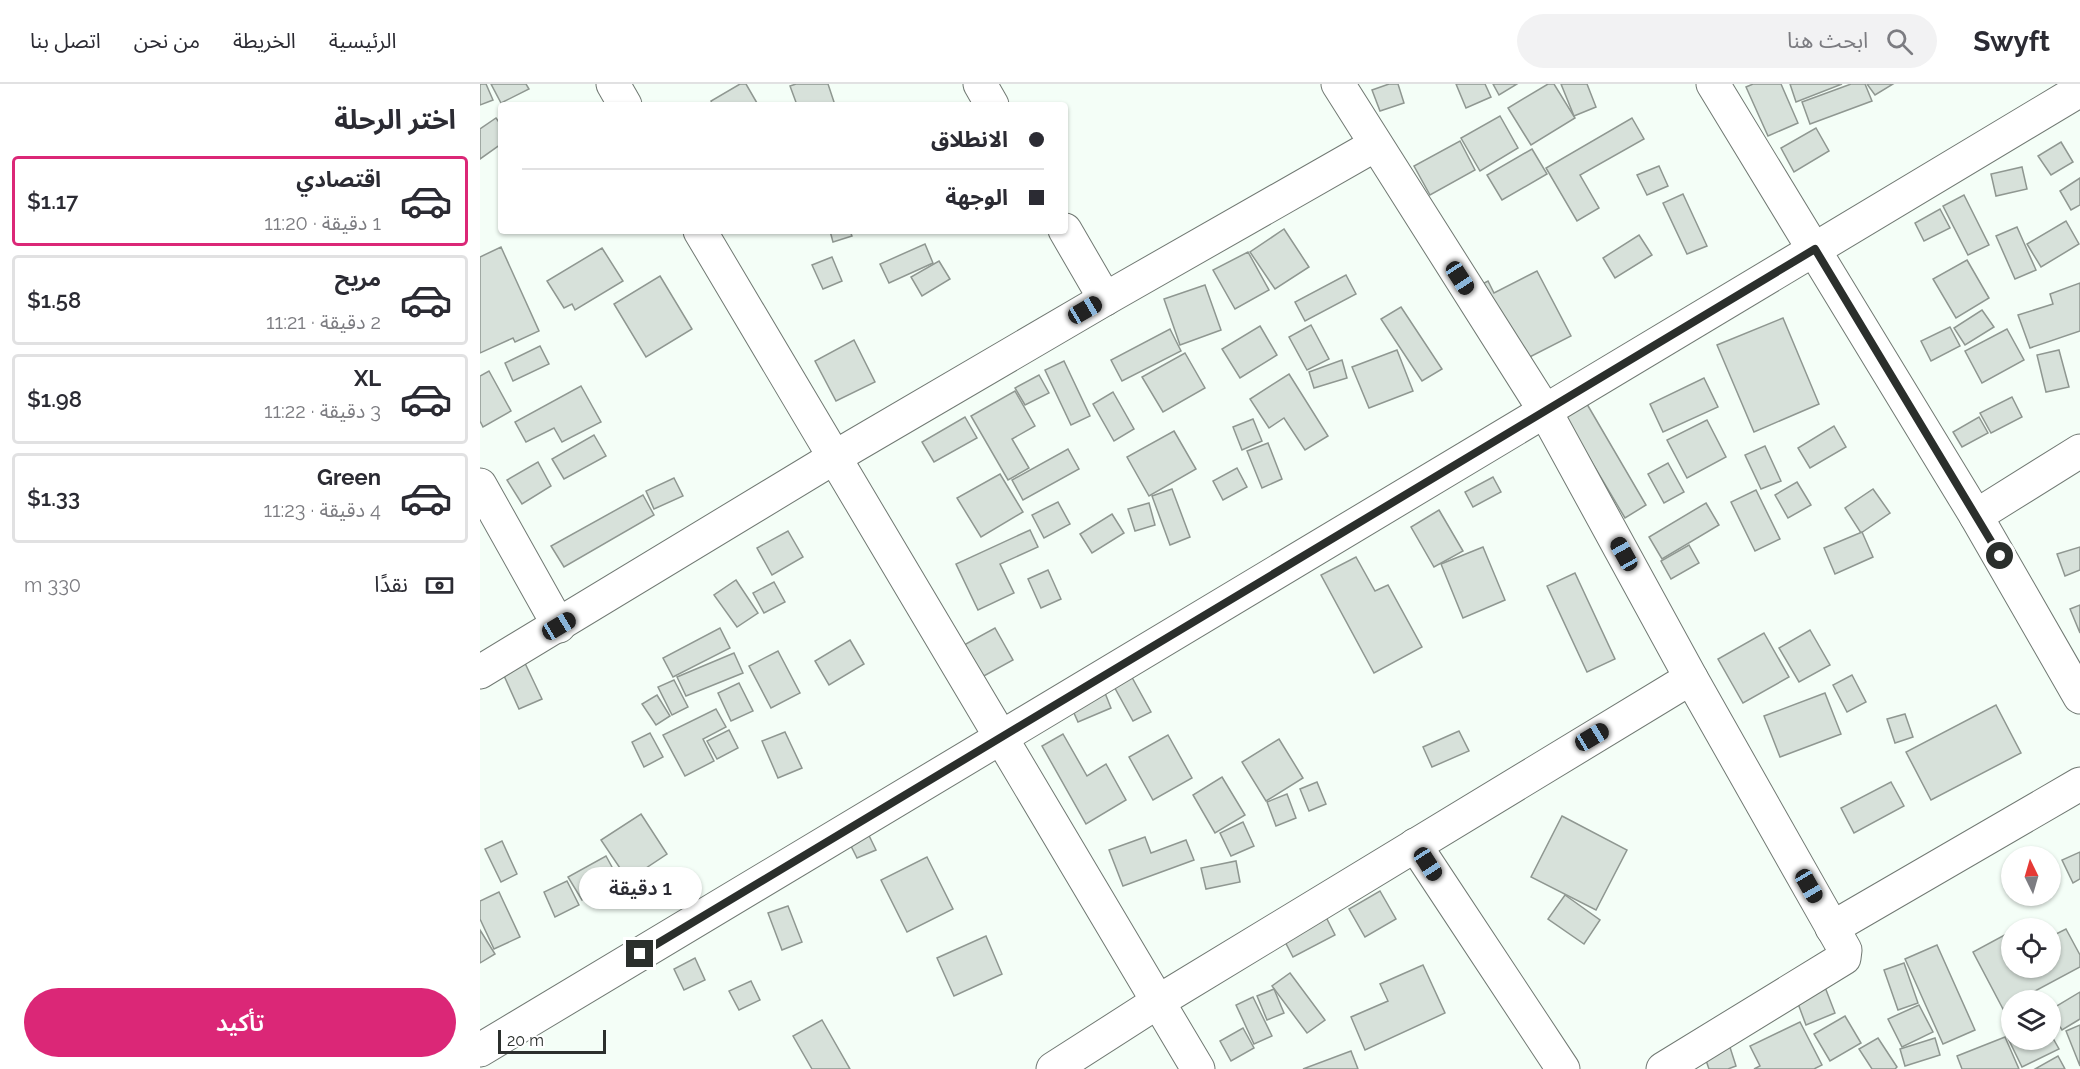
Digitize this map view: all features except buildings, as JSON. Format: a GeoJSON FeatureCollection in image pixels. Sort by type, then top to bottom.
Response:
{"type":"FeatureCollection","features":[{"type":"Feature","properties":{"kind":"street"},"geometry":{"type":"LineString","coordinates":[[613,84],[623,102]]}},
{"type":"Feature","properties":{"kind":"street"},"geometry":{"type":"LineString","coordinates":[[980,84],[990,102]]}},
{"type":"Feature","properties":{"kind":"street"},"geometry":{"type":"LineString","coordinates":[[1338,84],[1545,411],[1691,678],[1845,950],[1844,958],[1663,1069]]}},
{"type":"Feature","properties":{"kind":"street"},"geometry":{"type":"LineString","coordinates":[[1713,84],[1976,516],[2080,697]]}},
{"type":"Feature","properties":{"kind":"street"},"geometry":{"type":"LineString","coordinates":[[480,1050],[2080,90]]}},
{"type":"Feature","properties":{"kind":"street"},"geometry":{"type":"LineString","coordinates":[[480,672],[835,457],[1375,144]]}},
{"type":"Feature","properties":{"kind":"street"},"geometry":{"type":"LineString","coordinates":[[702,234],[1198,1069]]}},
{"type":"Feature","properties":{"kind":"street"},"geometry":{"type":"LineString","coordinates":[[1067,234],[1105,299]]}},
{"type":"Feature","properties":{"kind":"street"},"geometry":{"type":"LineString","coordinates":[[1976,516],[2080,451]]}},
{"type":"Feature","properties":{"kind":"street"},"geometry":{"type":"LineString","coordinates":[[480,485],[559,626]]}},
{"type":"Feature","properties":{"kind":"street"},"geometry":{"type":"LineString","coordinates":[[1053,1069],[1691,678]]}},
{"type":"Feature","properties":{"kind":"street"},"geometry":{"type":"LineString","coordinates":[[1832,928],[2080,784]]}},
{"type":"Feature","properties":{"kind":"street"},"geometry":{"type":"LineString","coordinates":[[1416,845],[1563,1069]]}},
{"type":"Feature","properties":{"kind":"route"},"geometry":{"type":"LineString","coordinates":[[640,954],[1815,249],[2000,556]]}}]}
